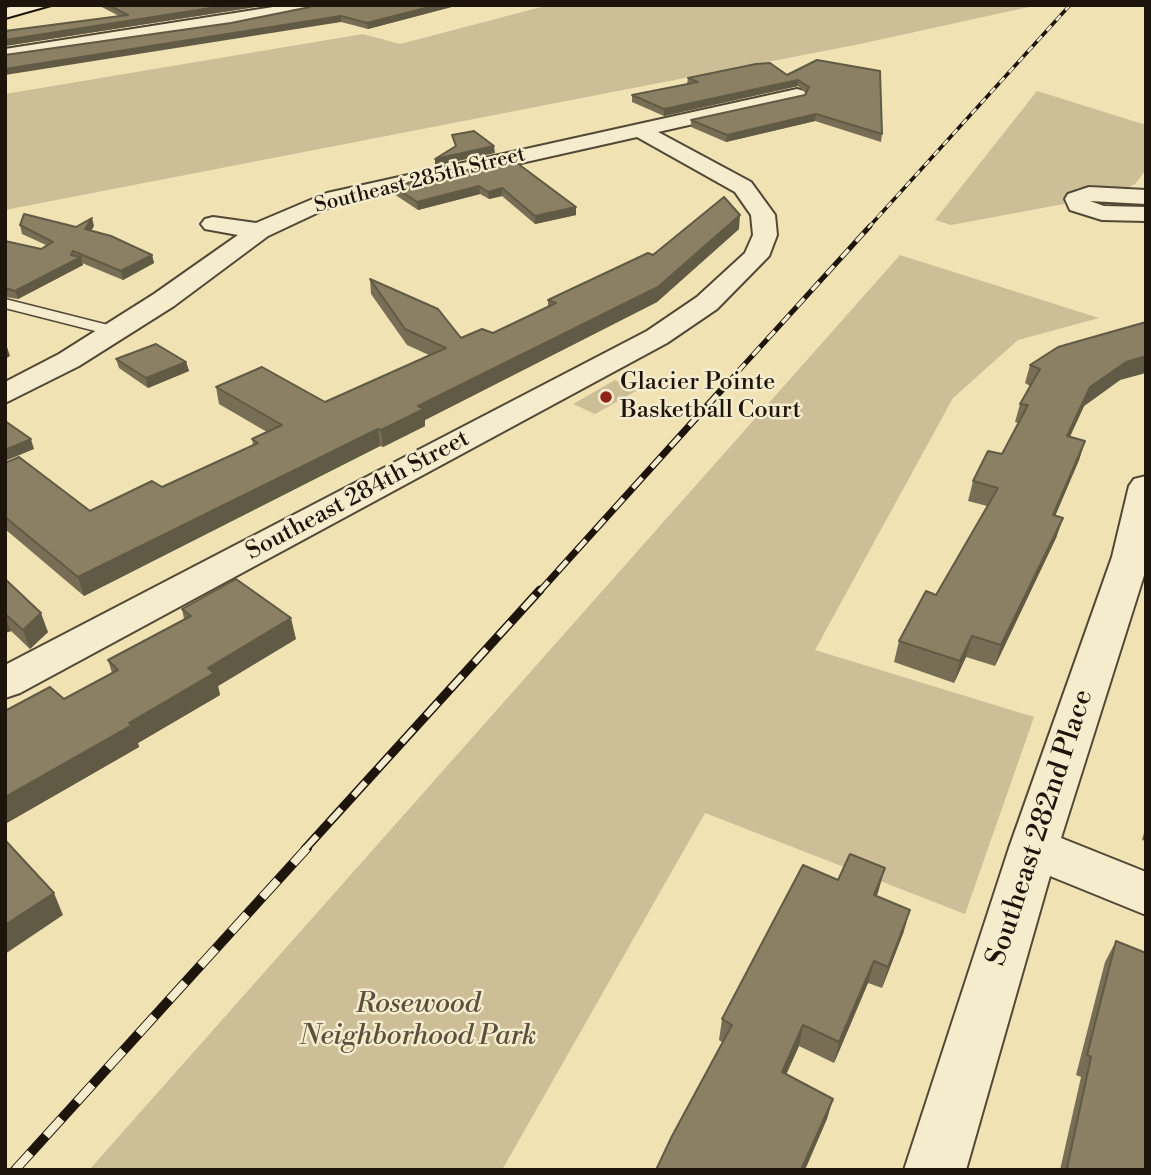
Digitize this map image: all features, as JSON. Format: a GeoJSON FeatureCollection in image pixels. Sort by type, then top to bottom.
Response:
{"type":"FeatureCollection","features":[{"type":"Feature","properties":{"kind":"street"},"geometry":{"type":"LineString","coordinates":[[5,13],[44,5]]}},
{"type":"Feature","properties":{"kind":"street"},"geometry":{"type":"LineString","coordinates":[[5,54],[310,5]]}},
{"type":"Feature","properties":{"kind":"street"},"geometry":{"type":"LineString","coordinates":[[135,18],[155,32]]}},
{"type":"Feature","properties":{"kind":"street","name":"Southeast 285th Street"},"geometry":{"type":"LineString","coordinates":[[5,394],[115,331],[259,232],[327,200],[797,95]]}},
{"type":"Feature","properties":{"kind":"street","name":"Southeast 284th Street"},"geometry":{"type":"LineString","coordinates":[[5,683],[645,343],[690,317],[707,303],[756,256],[765,235],[763,215],[743,187],[639,130]]}},
{"type":"Feature","properties":{"kind":"street"},"geometry":{"type":"LineString","coordinates":[[1146,197],[1089,194],[1076,199],[1078,205],[1102,213],[1146,215]]}},
{"type":"Feature","properties":{"kind":"street"},"geometry":{"type":"LineString","coordinates":[[213,224],[259,232]]}},
{"type":"Feature","properties":{"kind":"street","name":"Southeast 282nd Place"},"geometry":{"type":"LineString","coordinates":[[935,1170],[1032,848],[1138,559],[1146,486]]}},
{"type":"Feature","properties":{"kind":"street"},"geometry":{"type":"LineString","coordinates":[[1032,848],[1146,894]]}},
{"type":"Feature","properties":{"kind":"lane"},"geometry":{"type":"LineString","coordinates":[[5,303],[115,331]]}},
{"type":"Feature","properties":{"kind":"green space"},"geometry":{"type":"Polygon","coordinates":[[[549,5],[1038,5],[860,44],[5,210],[5,94],[363,34],[400,44],[549,5]]]}},
{"type":"Feature","properties":{"kind":"green space"},"geometry":{"type":"Polygon","coordinates":[[[1037,91],[1146,125],[1146,170],[1135,184],[1125,189],[1078,188],[1067,194],[1064,204],[951,225],[935,220],[1037,91]]]}},
{"type":"Feature","properties":{"kind":"green space","name":"Rosewood Neighborhood Park"},"geometry":{"type":"Polygon","coordinates":[[[900,255],[1099,318],[1018,340],[953,398],[815,650],[1034,717],[965,914],[705,813],[502,1170],[89,1170],[900,255]]]}},
{"type":"Feature","properties":{"kind":"green space","name":"Glacier Pointe Basketball Court"},"geometry":{"type":"Polygon","coordinates":[[[615,380],[638,390],[595,414],[573,404],[615,380]]]}},
{"type":"Feature","properties":{"kind":"building"},"geometry":{"type":"Polygon","coordinates":[[[108,5],[230,5],[5,40],[5,31],[128,15],[108,5]]]}},
{"type":"Feature","properties":{"kind":"building"},"geometry":{"type":"Polygon","coordinates":[[[312,5],[437,5],[367,23],[341,16],[5,69],[5,55],[231,23],[312,5]]]}},
{"type":"Feature","properties":{"kind":"building"},"geometry":{"type":"Polygon","coordinates":[[[817,60],[880,71],[882,134],[816,114],[727,135],[691,120],[805,95],[809,87],[798,80],[664,109],[632,95],[698,82],[688,78],[756,64],[770,63],[787,75],[817,60]]]}},
{"type":"Feature","properties":{"kind":"building"},"geometry":{"type":"Polygon","coordinates":[[[474,131],[494,146],[435,159],[456,146],[452,135],[474,131]]]}},
{"type":"Feature","properties":{"kind":"building"},"geometry":{"type":"Polygon","coordinates":[[[513,160],[576,207],[535,216],[502,188],[488,192],[479,186],[417,202],[393,186],[513,160]]]}},
{"type":"Feature","properties":{"kind":"building"},"geometry":{"type":"Polygon","coordinates":[[[724,197],[740,215],[658,287],[418,406],[424,409],[381,430],[378,429],[78,577],[5,517],[5,463],[19,457],[90,511],[152,481],[162,487],[258,443],[252,439],[282,425],[216,387],[262,367],[325,402],[446,348],[405,329],[370,279],[438,309],[461,338],[482,329],[493,333],[556,303],[548,300],[648,253],[653,255],[724,197]]]}},
{"type":"Feature","properties":{"kind":"building"},"geometry":{"type":"Polygon","coordinates":[[[24,214],[76,227],[92,218],[85,229],[111,236],[152,255],[121,271],[73,251],[71,255],[81,257],[15,291],[5,288],[5,241],[41,249],[53,242],[20,225],[24,214]]]}},
{"type":"Feature","properties":{"kind":"building"},"geometry":{"type":"Polygon","coordinates":[[[1146,322],[1146,356],[1126,362],[1090,387],[1067,436],[1085,441],[1053,515],[1063,518],[1001,645],[972,636],[960,661],[899,641],[926,591],[936,595],[998,488],[973,481],[988,451],[1002,454],[1028,405],[1020,404],[1040,369],[1030,365],[1058,347],[1146,322]]]}},
{"type":"Feature","properties":{"kind":"building"},"geometry":{"type":"Polygon","coordinates":[[[156,344],[186,362],[146,378],[116,359],[156,344]]]}},
{"type":"Feature","properties":{"kind":"building"},"geometry":{"type":"Polygon","coordinates":[[[5,421],[31,439],[5,450],[5,421]]]}},
{"type":"Feature","properties":{"kind":"building"},"geometry":{"type":"Polygon","coordinates":[[[5,579],[41,613],[23,630],[5,614],[5,579]]]}},
{"type":"Feature","properties":{"kind":"building"},"geometry":{"type":"Polygon","coordinates":[[[236,579],[291,618],[208,668],[214,673],[129,723],[132,725],[5,797],[5,711],[50,687],[64,699],[118,670],[108,660],[191,616],[182,609],[236,579]]]}},
{"type":"Feature","properties":{"kind":"building"},"geometry":{"type":"Polygon","coordinates":[[[5,840],[54,893],[5,925],[5,840]]]}},
{"type":"Feature","properties":{"kind":"building"},"geometry":{"type":"Polygon","coordinates":[[[850,854],[885,868],[874,895],[910,910],[888,967],[874,961],[839,1042],[803,1025],[782,1072],[833,1099],[801,1170],[656,1170],[732,1025],[722,1019],[803,865],[838,880],[850,854]]]}},
{"type":"Feature","properties":{"kind":"building"},"geometry":{"type":"Polygon","coordinates":[[[1116,941],[1146,953],[1146,1170],[1071,1170],[1067,1168],[1091,1057],[1087,1055],[1116,941]]]}},
{"type":"Feature","properties":{"kind":"railway"},"geometry":{"type":"LineString","coordinates":[[868,228],[1070,5]]}},
{"type":"Feature","properties":{"kind":"railway"},"geometry":{"type":"LineString","coordinates":[[723,388],[870,226]]}},
{"type":"Feature","properties":{"kind":"railway"},"geometry":{"type":"LineString","coordinates":[[539,592],[725,386]]}},
{"type":"Feature","properties":{"kind":"railway"},"geometry":{"type":"LineString","coordinates":[[305,849],[540,590]]}},
{"type":"Feature","properties":{"kind":"railway"},"geometry":{"type":"LineString","coordinates":[[15,1170],[307,848]]}},
{"type":"Feature","properties":{"kind":"place","name":"Glacier Pointe Basketball Court"},"geometry":{"type":"Point","coordinates":[606,397]}}]}
